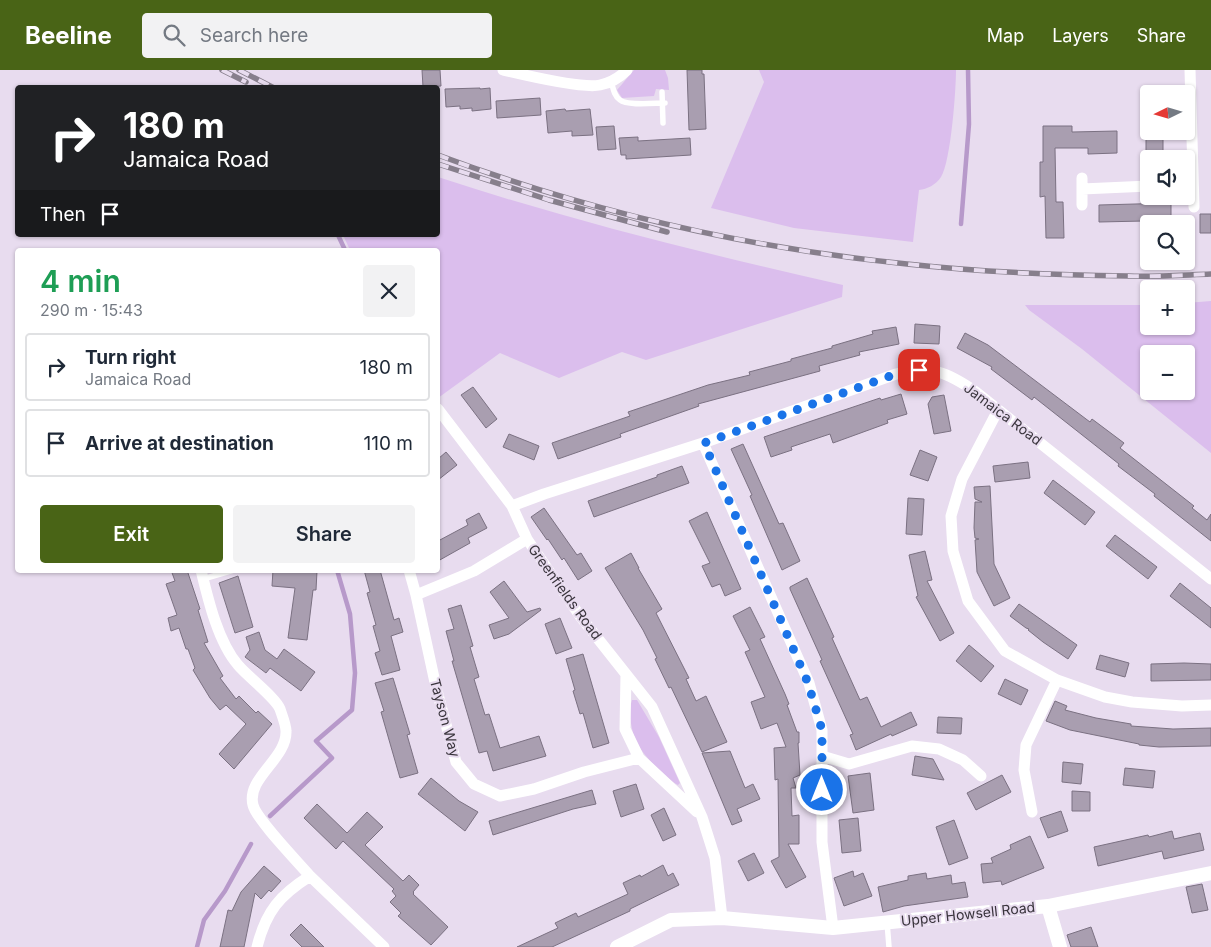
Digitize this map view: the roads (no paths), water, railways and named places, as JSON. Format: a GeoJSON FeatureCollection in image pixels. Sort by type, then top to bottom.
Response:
{"type":"FeatureCollection","features":[{"type":"Feature","properties":{"kind":"street"},"geometry":{"type":"LineString","coordinates":[[503,70],[574,84],[599,86],[611,82],[627,70]]}},
{"type":"Feature","properties":{"kind":"street"},"geometry":{"type":"LineString","coordinates":[[1190,70],[1190,150]]}},
{"type":"Feature","properties":{"kind":"street"},"geometry":{"type":"LineString","coordinates":[[1082,204],[1082,184],[1140,186]]}},
{"type":"Feature","properties":{"kind":"street","name":"Jamaica Road"},"geometry":{"type":"LineString","coordinates":[[704,443],[896,374],[910,370],[941,372],[962,382],[976,392],[1126,509],[1211,579]]}},
{"type":"Feature","properties":{"kind":"street"},"geometry":{"type":"LineString","coordinates":[[998,410],[962,479],[951,516],[953,551],[968,601],[1005,651],[1057,680],[1105,696],[1132,702],[1182,706],[1211,705]]}},
{"type":"Feature","properties":{"kind":"street","name":"Greenfields Road"},"geometry":{"type":"LineString","coordinates":[[440,412],[512,506],[527,539],[580,616],[652,707],[702,817],[715,858],[722,918]]}},
{"type":"Feature","properties":{"kind":"street"},"geometry":{"type":"LineString","coordinates":[[512,506],[704,443],[808,683],[822,730],[822,842],[833,928]]}},
{"type":"Feature","properties":{"kind":"street"},"geometry":{"type":"LineString","coordinates":[[416,595],[474,571],[527,539]]}},
{"type":"Feature","properties":{"kind":"street","name":"Tayson Way"},"geometry":{"type":"LineString","coordinates":[[410,573],[436,687],[456,762],[474,784],[500,796],[534,789],[584,772],[638,758]]}},
{"type":"Feature","properties":{"kind":"street"},"geometry":{"type":"LineString","coordinates":[[202,574],[208,601],[226,648],[237,665],[279,707],[286,730],[282,749],[254,788],[253,804],[258,817],[310,876],[384,947]]}},
{"type":"Feature","properties":{"kind":"street","name":"Greenfields Road"},"geometry":{"type":"LineString","coordinates":[[626,674],[625,729],[638,758],[702,817]]}},
{"type":"Feature","properties":{"kind":"street"},"geometry":{"type":"LineString","coordinates":[[1032,812],[1024,770],[1026,745],[1057,680]]}},
{"type":"Feature","properties":{"kind":"street"},"geometry":{"type":"LineString","coordinates":[[822,756],[849,764],[912,746],[939,749],[963,760],[981,776]]}},
{"type":"Feature","properties":{"kind":"street","name":"Upper Howsell Road"},"geometry":{"type":"LineString","coordinates":[[617,947],[671,920],[722,918],[833,928],[1048,906],[1211,873]]}},
{"type":"Feature","properties":{"kind":"street"},"geometry":{"type":"LineString","coordinates":[[257,947],[271,911],[279,899],[310,876]]}},
{"type":"Feature","properties":{"kind":"street"},"geometry":{"type":"LineString","coordinates":[[1048,906],[1060,947]]}},
{"type":"Feature","properties":{"kind":"lane"},"geometry":{"type":"LineString","coordinates":[[611,82],[615,94],[621,101],[629,104],[664,103]]}},
{"type":"Feature","properties":{"kind":"lane"},"geometry":{"type":"LineString","coordinates":[[662,92],[664,103],[663,123]]}},
{"type":"Feature","properties":{"kind":"lane"},"geometry":{"type":"LineString","coordinates":[[886,922],[889,947]]}},
{"type":"Feature","properties":{"kind":"waterway"},"geometry":{"type":"LineString","coordinates":[[961,224],[969,124],[968,70]]}},
{"type":"Feature","properties":{"kind":"waterway"},"geometry":{"type":"LineString","coordinates":[[339,237],[344,248]]}},
{"type":"Feature","properties":{"kind":"waterway"},"geometry":{"type":"LineString","coordinates":[[270,816],[332,758],[316,741],[352,710],[355,673],[350,614],[338,573]]}},
{"type":"Feature","properties":{"kind":"waterway"},"geometry":{"type":"LineString","coordinates":[[197,947],[204,920],[225,891],[251,844]]}},
{"type":"Feature","properties":{"kind":"railway"},"geometry":{"type":"LineString","coordinates":[[222,70],[246,82]]}},
{"type":"Feature","properties":{"kind":"railway"},"geometry":{"type":"LineString","coordinates":[[239,70],[268,85]]}},
{"type":"Feature","properties":{"kind":"railway"},"geometry":{"type":"LineString","coordinates":[[440,156],[495,175],[610,210],[728,237],[787,248],[907,264],[989,271],[1138,276],[1211,274]]}},
{"type":"Feature","properties":{"kind":"railway"},"geometry":{"type":"LineString","coordinates":[[440,165],[549,200],[667,232]]}}]}
